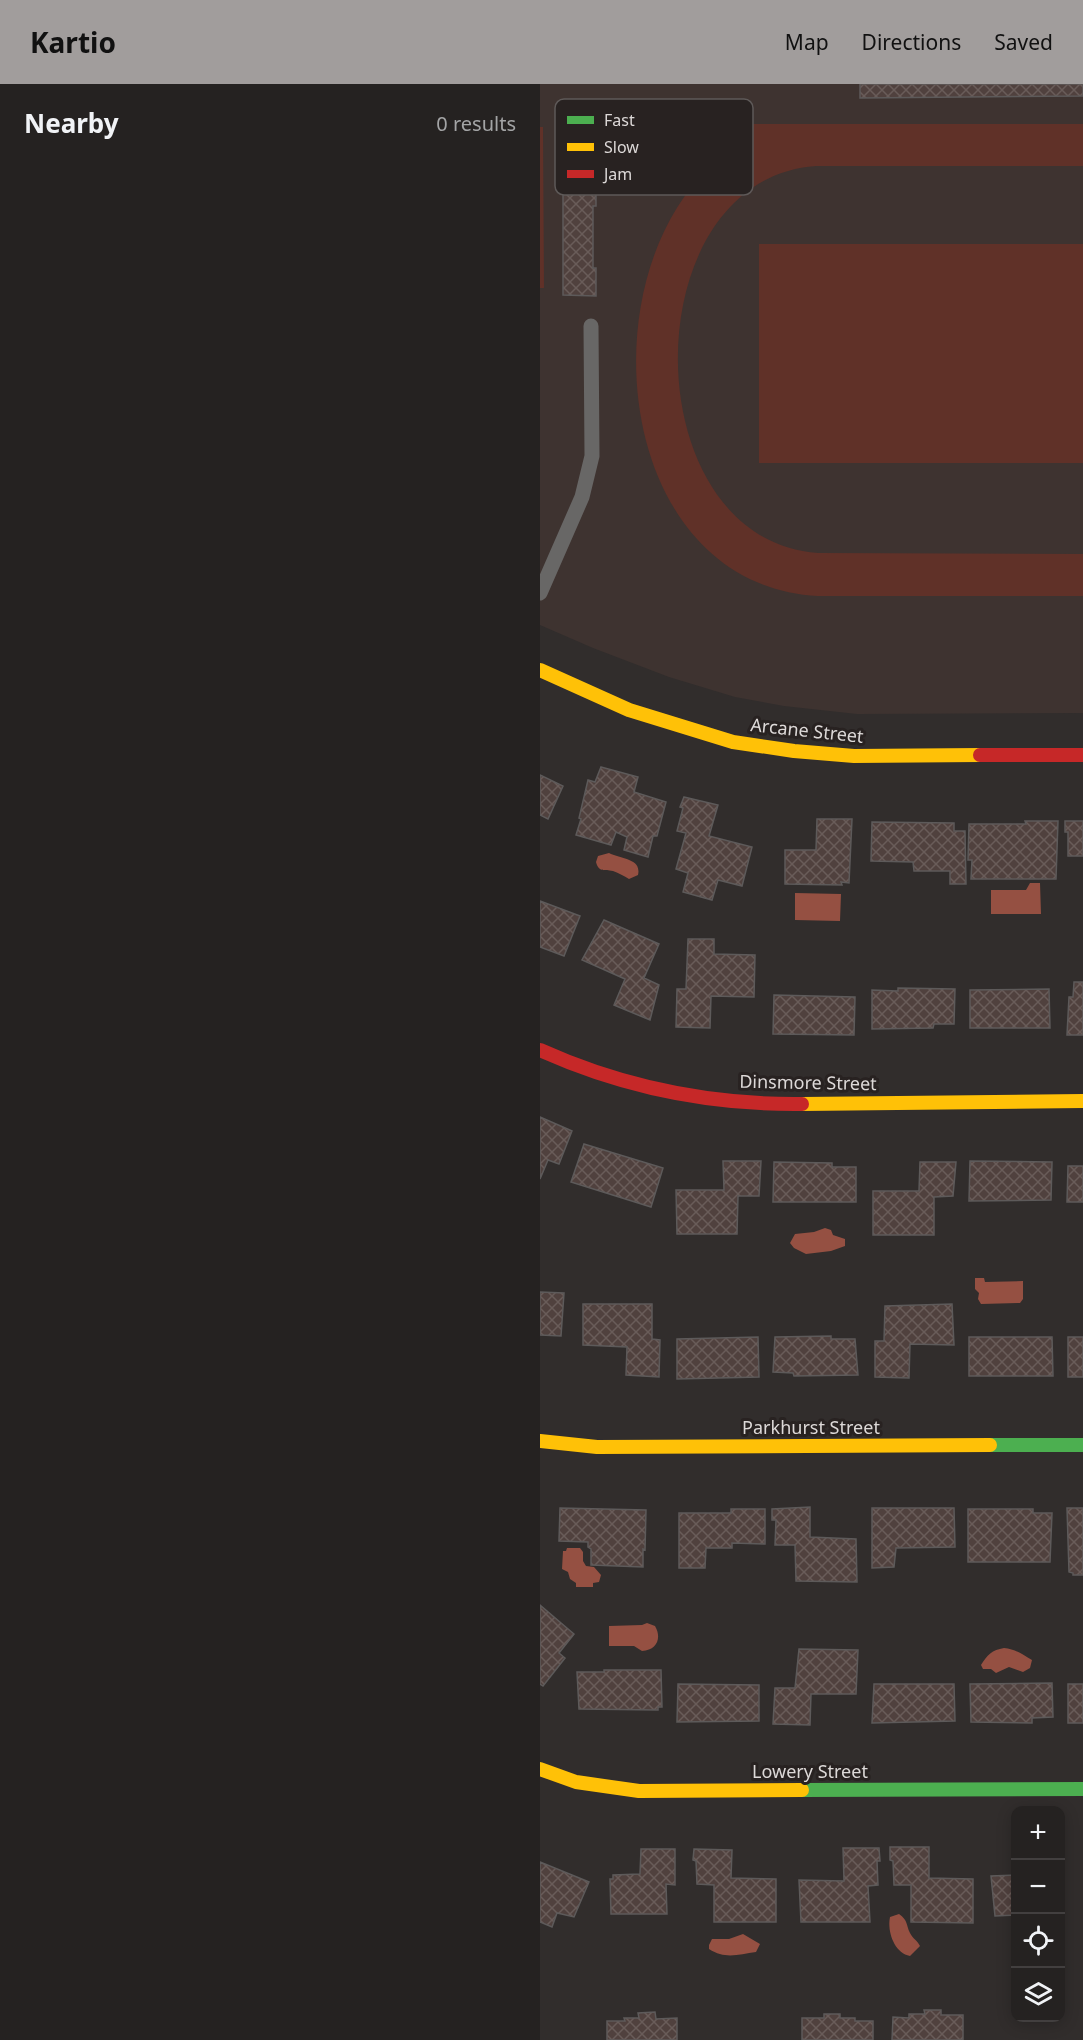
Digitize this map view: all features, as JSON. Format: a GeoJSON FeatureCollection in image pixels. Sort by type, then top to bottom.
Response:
{"type":"FeatureCollection","features":[{"type":"Feature","properties":{"kind":"street","name":"Arcane Street"},"geometry":{"type":"LineString","coordinates":[[540,670],[629,710],[733,742],[794,751],[854,756],[1083,755]]}},
{"type":"Feature","properties":{"kind":"street","name":"Dinsmore Street"},"geometry":{"type":"LineString","coordinates":[[540,1050],[569,1063],[628,1082],[696,1097],[780,1104],[1083,1101]]}},
{"type":"Feature","properties":{"kind":"street","name":"Parkhurst Street"},"geometry":{"type":"LineString","coordinates":[[540,1441],[597,1447],[1083,1445]]}},
{"type":"Feature","properties":{"kind":"street","name":"Lowery Street"},"geometry":{"type":"LineString","coordinates":[[540,1769],[597,1787],[639,1791],[1083,1789]]}},
{"type":"Feature","properties":{"kind":"lane"},"geometry":{"type":"LineString","coordinates":[[540,593],[582,497],[592,456],[591,326]]}},
{"type":"Feature","properties":{"kind":"shaded area"},"geometry":{"type":"Polygon","coordinates":[[[540,84],[1083,84],[1083,713],[857,714],[784,706],[735,697],[669,677],[540,625],[540,84]]]}},
{"type":"Feature","properties":{"kind":"shaded area"},"geometry":{"type":"Polygon","coordinates":[[[753,124],[1083,124],[1083,166],[816,166],[753,188],[753,124]]]}},
{"type":"Feature","properties":{"kind":"shaded area"},"geometry":{"type":"Polygon","coordinates":[[[540,127],[543,127],[544,288],[540,288],[540,127]]]}},
{"type":"Feature","properties":{"kind":"shaded area"},"geometry":{"type":"Polygon","coordinates":[[[689,195],[746,195],[712,230],[686,291],[678,360],[687,428],[713,489],[757,533],[818,553],[1083,554],[1083,596],[818,596],[751,579],[699,541],[663,487],[642,422],[636,352],[646,282],[671,219],[689,195]]]}},
{"type":"Feature","properties":{"kind":"shaded area"},"geometry":{"type":"Polygon","coordinates":[[[759,244],[1083,244],[1083,463],[759,463],[759,244]]]}},
{"type":"Feature","properties":{"kind":"shaded area"},"geometry":{"type":"Polygon","coordinates":[[[609,853],[637,865],[638,875],[629,879],[613,871],[600,869],[596,862],[598,856],[609,853]]]}},
{"type":"Feature","properties":{"kind":"shaded area"},"geometry":{"type":"Polygon","coordinates":[[[1030,883],[1040,883],[1041,914],[991,914],[991,890],[1026,890],[1030,883]]]}},
{"type":"Feature","properties":{"kind":"shaded area"},"geometry":{"type":"Polygon","coordinates":[[[795,893],[841,894],[840,921],[795,920],[795,893]]]}},
{"type":"Feature","properties":{"kind":"shaded area"},"geometry":{"type":"Polygon","coordinates":[[[825,1228],[831,1230],[833,1235],[845,1239],[845,1246],[831,1251],[806,1254],[794,1248],[790,1243],[795,1234],[825,1228]]]}},
{"type":"Feature","properties":{"kind":"shaded area"},"geometry":{"type":"Polygon","coordinates":[[[975,1278],[984,1278],[985,1282],[1023,1281],[1023,1299],[1020,1303],[981,1304],[978,1299],[979,1293],[975,1289],[975,1278]]]}},
{"type":"Feature","properties":{"kind":"shaded area"},"geometry":{"type":"Polygon","coordinates":[[[567,1548],[580,1548],[586,1566],[594,1567],[601,1575],[599,1582],[593,1583],[593,1587],[576,1587],[576,1583],[570,1579],[568,1572],[562,1569],[563,1551],[567,1548]]]}},
{"type":"Feature","properties":{"kind":"shaded area"},"geometry":{"type":"Polygon","coordinates":[[[647,1623],[655,1626],[657,1630],[658,1639],[655,1646],[642,1651],[634,1646],[609,1646],[609,1626],[647,1623]]]}},
{"type":"Feature","properties":{"kind":"shaded area"},"geometry":{"type":"Polygon","coordinates":[[[1004,1648],[1032,1660],[1030,1668],[1023,1672],[1009,1667],[996,1673],[991,1669],[983,1669],[981,1665],[988,1656],[1004,1648]]]}},
{"type":"Feature","properties":{"kind":"shaded area"},"geometry":{"type":"Polygon","coordinates":[[[899,1914],[920,1946],[910,1956],[900,1951],[891,1935],[890,1917],[899,1914]]]}},
{"type":"Feature","properties":{"kind":"shaded area"},"geometry":{"type":"Polygon","coordinates":[[[743,1934],[760,1944],[756,1952],[727,1955],[709,1949],[712,1939],[729,1939],[743,1934]]]}},
{"type":"Feature","properties":{"kind":"building"},"geometry":{"type":"Polygon","coordinates":[[[860,84],[1083,84],[1083,96],[860,98],[860,84]]]}},
{"type":"Feature","properties":{"kind":"building"},"geometry":{"type":"Polygon","coordinates":[[[563,195],[596,195],[596,206],[593,206],[593,268],[596,268],[596,296],[563,295],[563,195]]]}},
{"type":"Feature","properties":{"kind":"building"},"geometry":{"type":"Polygon","coordinates":[[[601,767],[638,777],[634,792],[666,802],[657,836],[653,836],[648,857],[624,850],[627,837],[616,832],[611,845],[576,835],[588,780],[595,782],[601,767]]]}},
{"type":"Feature","properties":{"kind":"building"},"geometry":{"type":"Polygon","coordinates":[[[540,775],[563,786],[548,819],[540,815],[540,775]]]}},
{"type":"Feature","properties":{"kind":"building"},"geometry":{"type":"Polygon","coordinates":[[[684,797],[718,805],[709,836],[752,847],[742,886],[718,880],[712,900],[683,892],[688,873],[676,869],[686,833],[677,831],[683,808],[680,807],[684,797]]]}},
{"type":"Feature","properties":{"kind":"building"},"geometry":{"type":"Polygon","coordinates":[[[817,819],[852,819],[849,883],[841,882],[842,885],[785,884],[785,850],[816,850],[817,819]]]}},
{"type":"Feature","properties":{"kind":"building"},"geometry":{"type":"Polygon","coordinates":[[[1025,821],[1058,821],[1056,879],[971,879],[972,860],[968,860],[969,824],[1026,824],[1025,821]]]}},
{"type":"Feature","properties":{"kind":"building"},"geometry":{"type":"Polygon","coordinates":[[[1065,821],[1083,821],[1083,856],[1068,856],[1068,832],[1065,832],[1065,821]]]}},
{"type":"Feature","properties":{"kind":"building"},"geometry":{"type":"Polygon","coordinates":[[[872,822],[954,823],[954,831],[965,831],[966,884],[950,884],[950,871],[914,871],[913,862],[871,861],[872,822]]]}},
{"type":"Feature","properties":{"kind":"building"},"geometry":{"type":"Polygon","coordinates":[[[540,901],[580,916],[564,956],[540,947],[540,901]]]}},
{"type":"Feature","properties":{"kind":"building"},"geometry":{"type":"Polygon","coordinates":[[[604,920],[659,944],[644,978],[659,985],[650,1020],[614,1005],[625,979],[582,960],[604,920]]]}},
{"type":"Feature","properties":{"kind":"building"},"geometry":{"type":"Polygon","coordinates":[[[688,939],[714,939],[714,954],[755,955],[754,997],[711,996],[710,1028],[676,1027],[677,989],[686,989],[688,939]]]}},
{"type":"Feature","properties":{"kind":"building"},"geometry":{"type":"Polygon","coordinates":[[[1074,982],[1083,982],[1083,1035],[1067,1035],[1069,997],[1073,997],[1074,982]]]}},
{"type":"Feature","properties":{"kind":"building"},"geometry":{"type":"Polygon","coordinates":[[[898,988],[955,989],[954,1024],[934,1024],[933,1028],[872,1029],[872,990],[898,991],[898,988]]]}},
{"type":"Feature","properties":{"kind":"building"},"geometry":{"type":"Polygon","coordinates":[[[1049,989],[1050,1028],[970,1028],[970,990],[1049,989]]]}},
{"type":"Feature","properties":{"kind":"building"},"geometry":{"type":"Polygon","coordinates":[[[774,995],[855,997],[854,1035],[773,1034],[774,995]]]}},
{"type":"Feature","properties":{"kind":"building"},"geometry":{"type":"Polygon","coordinates":[[[540,1117],[572,1131],[559,1164],[548,1160],[540,1179],[540,1117]]]}},
{"type":"Feature","properties":{"kind":"building"},"geometry":{"type":"Polygon","coordinates":[[[584,1144],[663,1168],[651,1207],[571,1182],[584,1144]]]}},
{"type":"Feature","properties":{"kind":"building"},"geometry":{"type":"Polygon","coordinates":[[[723,1161],[761,1161],[759,1196],[738,1196],[737,1234],[677,1234],[676,1190],[724,1190],[723,1161]]]}},
{"type":"Feature","properties":{"kind":"building"},"geometry":{"type":"Polygon","coordinates":[[[970,1161],[1052,1162],[1051,1200],[969,1201],[970,1161]]]}},
{"type":"Feature","properties":{"kind":"building"},"geometry":{"type":"Polygon","coordinates":[[[774,1162],[832,1163],[832,1167],[856,1167],[856,1202],[773,1202],[774,1162]]]}},
{"type":"Feature","properties":{"kind":"building"},"geometry":{"type":"Polygon","coordinates":[[[920,1162],[956,1162],[953,1196],[934,1197],[934,1235],[873,1235],[873,1191],[919,1191],[920,1162]]]}},
{"type":"Feature","properties":{"kind":"building"},"geometry":{"type":"Polygon","coordinates":[[[1068,1166],[1083,1166],[1083,1202],[1067,1202],[1068,1166]]]}},
{"type":"Feature","properties":{"kind":"building"},"geometry":{"type":"Polygon","coordinates":[[[540,1292],[564,1293],[561,1336],[540,1335],[540,1292]]]}},
{"type":"Feature","properties":{"kind":"building"},"geometry":{"type":"Polygon","coordinates":[[[583,1304],[652,1304],[652,1339],[660,1340],[659,1377],[626,1375],[627,1347],[583,1345],[583,1304]]]}},
{"type":"Feature","properties":{"kind":"building"},"geometry":{"type":"Polygon","coordinates":[[[952,1304],[954,1345],[910,1344],[909,1378],[875,1377],[875,1341],[884,1341],[885,1306],[952,1304]]]}},
{"type":"Feature","properties":{"kind":"building"},"geometry":{"type":"Polygon","coordinates":[[[831,1336],[831,1339],[855,1339],[858,1375],[794,1376],[793,1373],[773,1372],[775,1337],[831,1336]]]}},
{"type":"Feature","properties":{"kind":"building"},"geometry":{"type":"Polygon","coordinates":[[[758,1337],[759,1377],[677,1379],[677,1339],[758,1337]]]}},
{"type":"Feature","properties":{"kind":"building"},"geometry":{"type":"Polygon","coordinates":[[[969,1337],[1052,1337],[1053,1376],[969,1376],[969,1337]]]}},
{"type":"Feature","properties":{"kind":"building"},"geometry":{"type":"Polygon","coordinates":[[[1068,1337],[1083,1337],[1083,1377],[1068,1377],[1068,1337]]]}},
{"type":"Feature","properties":{"kind":"building"},"geometry":{"type":"Polygon","coordinates":[[[810,1507],[810,1537],[856,1539],[857,1582],[796,1581],[795,1545],[775,1545],[776,1520],[772,1520],[772,1509],[810,1507]]]}},
{"type":"Feature","properties":{"kind":"building"},"geometry":{"type":"Polygon","coordinates":[[[560,1508],[646,1510],[643,1567],[591,1565],[591,1549],[588,1547],[588,1542],[559,1541],[560,1508]]]}},
{"type":"Feature","properties":{"kind":"building"},"geometry":{"type":"Polygon","coordinates":[[[872,1508],[954,1508],[955,1547],[896,1548],[894,1567],[872,1568],[872,1508]]]}},
{"type":"Feature","properties":{"kind":"building"},"geometry":{"type":"Polygon","coordinates":[[[1067,1508],[1083,1508],[1083,1575],[1073,1575],[1069,1572],[1067,1508]]]}},
{"type":"Feature","properties":{"kind":"building"},"geometry":{"type":"Polygon","coordinates":[[[731,1509],[765,1509],[765,1544],[732,1543],[732,1548],[706,1548],[705,1568],[679,1568],[679,1513],[731,1513],[731,1509]]]}},
{"type":"Feature","properties":{"kind":"building"},"geometry":{"type":"Polygon","coordinates":[[[968,1509],[1033,1509],[1033,1513],[1052,1513],[1050,1562],[968,1562],[968,1509]]]}},
{"type":"Feature","properties":{"kind":"building"},"geometry":{"type":"Polygon","coordinates":[[[540,1605],[574,1634],[559,1653],[565,1658],[543,1686],[540,1684],[540,1605]]]}},
{"type":"Feature","properties":{"kind":"building"},"geometry":{"type":"Polygon","coordinates":[[[799,1649],[858,1650],[856,1694],[811,1694],[810,1725],[773,1724],[775,1688],[795,1688],[799,1649]]]}},
{"type":"Feature","properties":{"kind":"building"},"geometry":{"type":"Polygon","coordinates":[[[604,1670],[661,1670],[662,1707],[658,1707],[658,1710],[579,1709],[577,1672],[604,1672],[604,1670]]]}},
{"type":"Feature","properties":{"kind":"building"},"geometry":{"type":"Polygon","coordinates":[[[1052,1683],[1053,1717],[1032,1718],[1032,1723],[971,1722],[970,1684],[1052,1683]]]}},
{"type":"Feature","properties":{"kind":"building"},"geometry":{"type":"Polygon","coordinates":[[[678,1684],[759,1685],[759,1721],[677,1722],[678,1684]]]}},
{"type":"Feature","properties":{"kind":"building"},"geometry":{"type":"Polygon","coordinates":[[[874,1684],[954,1684],[955,1721],[872,1723],[874,1684]]]}},
{"type":"Feature","properties":{"kind":"building"},"geometry":{"type":"Polygon","coordinates":[[[1068,1684],[1083,1684],[1083,1723],[1068,1723],[1068,1684]]]}},
{"type":"Feature","properties":{"kind":"building"},"geometry":{"type":"Polygon","coordinates":[[[890,1847],[929,1847],[929,1878],[973,1879],[973,1923],[911,1922],[911,1885],[894,1885],[890,1847]]]}},
{"type":"Feature","properties":{"kind":"building"},"geometry":{"type":"Polygon","coordinates":[[[843,1848],[879,1848],[878,1885],[868,1886],[870,1922],[801,1922],[799,1880],[844,1881],[843,1848]]]}},
{"type":"Feature","properties":{"kind":"building"},"geometry":{"type":"Polygon","coordinates":[[[641,1849],[675,1849],[675,1885],[666,1884],[667,1914],[611,1914],[610,1879],[613,1879],[613,1875],[640,1874],[641,1849]]]}},
{"type":"Feature","properties":{"kind":"building"},"geometry":{"type":"Polygon","coordinates":[[[694,1849],[732,1850],[731,1878],[776,1879],[776,1922],[714,1922],[714,1885],[697,1884],[696,1861],[693,1860],[694,1849]]]}},
{"type":"Feature","properties":{"kind":"building"},"geometry":{"type":"Polygon","coordinates":[[[540,1862],[589,1882],[574,1917],[557,1913],[552,1927],[540,1922],[540,1862]]]}},
{"type":"Feature","properties":{"kind":"building"},"geometry":{"type":"Polygon","coordinates":[[[1011,1875],[1011,1915],[995,1916],[991,1876],[1011,1875]]]}},
{"type":"Feature","properties":{"kind":"building"},"geometry":{"type":"Polygon","coordinates":[[[924,2010],[941,2010],[941,2015],[963,2015],[963,2040],[892,2040],[893,2017],[909,2018],[909,2014],[925,2014],[924,2010]]]}},
{"type":"Feature","properties":{"kind":"building"},"geometry":{"type":"Polygon","coordinates":[[[655,2012],[656,2019],[677,2018],[677,2040],[607,2040],[607,2021],[625,2021],[624,2018],[639,2018],[638,2013],[655,2012]]]}},
{"type":"Feature","properties":{"kind":"building"},"geometry":{"type":"Polygon","coordinates":[[[824,2014],[840,2014],[840,2018],[855,2018],[855,2021],[873,2021],[873,2040],[802,2040],[802,2018],[824,2018],[824,2014]]]}},
{"type":"Feature","properties":{"kind":"traffic: fast"},"geometry":{"type":"LineString","coordinates":[[990,1445],[1083,1445]]}},
{"type":"Feature","properties":{"kind":"traffic: fast"},"geometry":{"type":"LineString","coordinates":[[802,1790],[1083,1789]]}},
{"type":"Feature","properties":{"kind":"traffic: slow"},"geometry":{"type":"LineString","coordinates":[[540,670],[629,710],[733,742],[794,751],[854,756],[980,755]]}},
{"type":"Feature","properties":{"kind":"traffic: slow"},"geometry":{"type":"LineString","coordinates":[[802,1104],[1083,1101]]}},
{"type":"Feature","properties":{"kind":"traffic: slow"},"geometry":{"type":"LineString","coordinates":[[540,1441],[597,1447],[990,1445]]}},
{"type":"Feature","properties":{"kind":"traffic: slow"},"geometry":{"type":"LineString","coordinates":[[540,1769],[576,1782],[639,1791],[802,1790]]}},
{"type":"Feature","properties":{"kind":"traffic: jam"},"geometry":{"type":"LineString","coordinates":[[980,755],[1083,755]]}},
{"type":"Feature","properties":{"kind":"traffic: jam"},"geometry":{"type":"LineString","coordinates":[[540,1050],[603,1074],[668,1091],[735,1101],[802,1104]]}}]}
